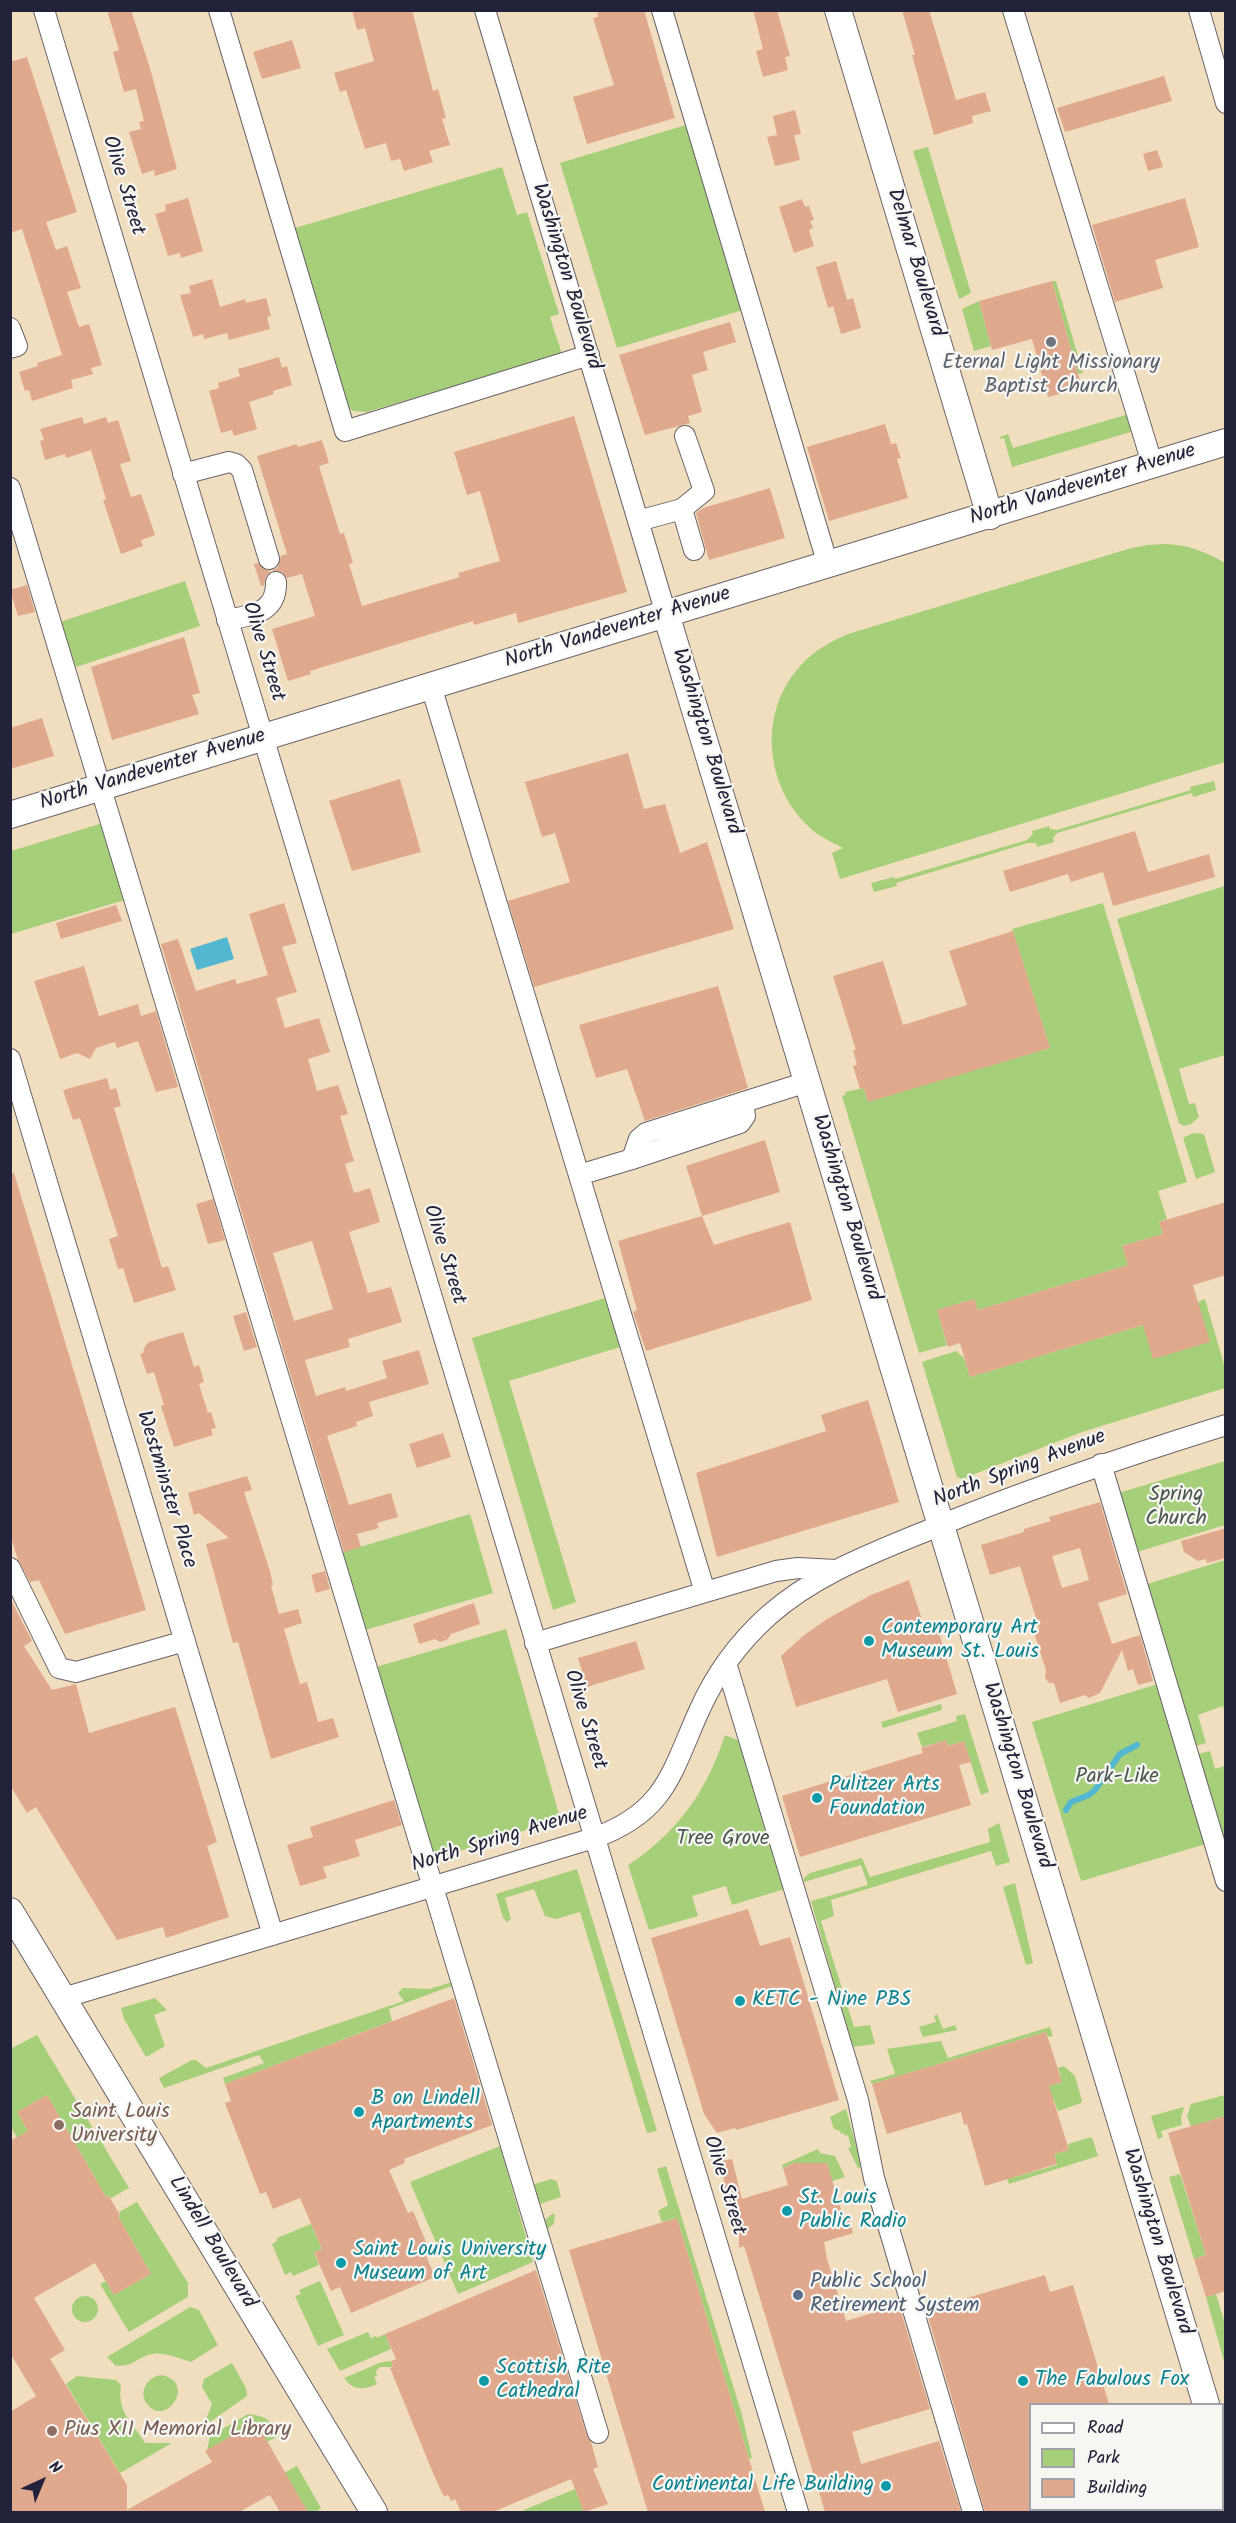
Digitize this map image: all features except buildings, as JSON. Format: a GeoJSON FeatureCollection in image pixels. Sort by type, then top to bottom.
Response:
{"type":"FeatureCollection","features":[{"type":"Feature","properties":{"kind":"main road","name":"Delmar Boulevard"},"geometry":{"type":"LineString","coordinates":[[838,10],[990,516]]}},
{"type":"Feature","properties":{"kind":"main road","name":"North Vandeventer Avenue"},"geometry":{"type":"LineString","coordinates":[[10,815],[1226,442]]}},
{"type":"Feature","properties":{"kind":"main road","name":"Washington Boulevard"},"geometry":{"type":"LineString","coordinates":[[666,614],[1206,2403]]}},
{"type":"Feature","properties":{"kind":"main road","name":"Lindell Boulevard"},"geometry":{"type":"LineString","coordinates":[[10,1911],[374,2512]]}},
{"type":"Feature","properties":{"kind":"street","name":"Olive Street"},"geometry":{"type":"LineString","coordinates":[[44,10],[798,2512]]}},
{"type":"Feature","properties":{"kind":"street"},"geometry":{"type":"LineString","coordinates":[[219,10],[345,430],[589,355]]}},
{"type":"Feature","properties":{"kind":"street","name":"Washington Boulevard"},"geometry":{"type":"LineString","coordinates":[[485,10],[666,614]]}},
{"type":"Feature","properties":{"kind":"street"},"geometry":{"type":"LineString","coordinates":[[662,10],[828,565]]}},
{"type":"Feature","properties":{"kind":"street"},"geometry":{"type":"LineString","coordinates":[[1013,10],[1152,463]]}},
{"type":"Feature","properties":{"kind":"street"},"geometry":{"type":"LineString","coordinates":[[1199,10],[1226,103]]}},
{"type":"Feature","properties":{"kind":"street"},"geometry":{"type":"LineString","coordinates":[[10,328],[17,346],[10,348]]}},
{"type":"Feature","properties":{"kind":"street"},"geometry":{"type":"LineString","coordinates":[[638,521],[682,509],[704,491],[685,436]]}},
{"type":"Feature","properties":{"kind":"street"},"geometry":{"type":"LineString","coordinates":[[183,474],[229,462],[236,464],[242,470],[269,560]]}},
{"type":"Feature","properties":{"kind":"street"},"geometry":{"type":"LineString","coordinates":[[10,488],[598,2433]]}},
{"type":"Feature","properties":{"kind":"street"},"geometry":{"type":"LineString","coordinates":[[682,509],[694,550]]}},
{"type":"Feature","properties":{"kind":"street"},"geometry":{"type":"LineString","coordinates":[[227,620],[258,613],[268,606],[276,592],[276,582]]}},
{"type":"Feature","properties":{"kind":"street"},"geometry":{"type":"LineString","coordinates":[[431,687],[705,1592]]}},
{"type":"Feature","properties":{"kind":"street","name":"Westminster Place"},"geometry":{"type":"LineString","coordinates":[[10,1059],[273,1935]]}},
{"type":"Feature","properties":{"kind":"street"},"geometry":{"type":"LineString","coordinates":[[579,1175],[632,1159],[639,1139],[646,1133],[807,1082]]}},
{"type":"Feature","properties":{"kind":"street","name":"North Spring Avenue"},"geometry":{"type":"LineString","coordinates":[[63,1998],[594,1838],[627,1824],[658,1794],[679,1761],[699,1710],[726,1663],[751,1632],[800,1591],[836,1570],[940,1525],[1101,1464],[1226,1425]]}},
{"type":"Feature","properties":{"kind":"street"},"geometry":{"type":"LineString","coordinates":[[1101,1464],[1226,1881]]}},
{"type":"Feature","properties":{"kind":"street"},"geometry":{"type":"LineString","coordinates":[[10,1568],[59,1668],[76,1672],[185,1641]]}},
{"type":"Feature","properties":{"kind":"street","name":"North Spring Avenue"},"geometry":{"type":"LineString","coordinates":[[535,1643],[776,1571],[798,1568],[836,1570]]}},
{"type":"Feature","properties":{"kind":"street"},"geometry":{"type":"LineString","coordinates":[[726,1663],[858,2100],[874,2178],[973,2512]]}},
{"type":"Feature","properties":{"kind":"green space"},"geometry":{"type":"Polygon","coordinates":[[[689,124],[746,309],[617,348],[560,163],[689,124]]]}},
{"type":"Feature","properties":{"kind":"green space"},"geometry":{"type":"Polygon","coordinates":[[[928,147],[971,293],[959,299],[913,151],[928,147]]]}},
{"type":"Feature","properties":{"kind":"green space"},"geometry":{"type":"Polygon","coordinates":[[[502,167],[517,215],[527,212],[559,314],[550,317],[562,354],[367,412],[353,411],[348,407],[295,228],[502,167]]]}},
{"type":"Feature","properties":{"kind":"green space"},"geometry":{"type":"Polygon","coordinates":[[[1052,281],[1056,281],[1083,373],[1078,374],[1052,281]]]}},
{"type":"Feature","properties":{"kind":"green space"},"geometry":{"type":"Polygon","coordinates":[[[979,301],[991,346],[974,351],[962,309],[979,301]]]}},
{"type":"Feature","properties":{"kind":"green space"},"geometry":{"type":"Polygon","coordinates":[[[1129,414],[1134,431],[1012,467],[1004,438],[1000,439],[1008,434],[1013,448],[1129,414]]]}},
{"type":"Feature","properties":{"kind":"green space"},"geometry":{"type":"Polygon","coordinates":[[[1166,544],[1197,550],[1225,563],[1225,762],[840,879],[832,853],[843,848],[816,833],[793,809],[782,789],[775,768],[772,746],[773,724],[778,703],[788,682],[802,664],[824,646],[848,634],[1128,549],[1166,544]]]}},
{"type":"Feature","properties":{"kind":"green space"},"geometry":{"type":"Polygon","coordinates":[[[185,581],[200,626],[76,667],[60,622],[185,581]]]}},
{"type":"Feature","properties":{"kind":"green space"},"geometry":{"type":"Polygon","coordinates":[[[1214,781],[1216,790],[1193,797],[1192,793],[1057,833],[1053,838],[1054,842],[1037,847],[1036,843],[1028,843],[896,883],[897,886],[874,892],[871,883],[894,877],[895,879],[1027,840],[1033,834],[1032,831],[1049,826],[1050,829],[1057,830],[1214,781]]]}},
{"type":"Feature","properties":{"kind":"green space"},"geometry":{"type":"Polygon","coordinates":[[[103,823],[128,899],[11,934],[11,851],[103,823]]]}},
{"type":"Feature","properties":{"kind":"green space"},"geometry":{"type":"Polygon","coordinates":[[[1225,886],[1225,1055],[1179,1069],[1189,1104],[1195,1103],[1199,1117],[1191,1124],[1184,1126],[1179,1123],[1117,919],[1225,886]]]}},
{"type":"Feature","properties":{"kind":"green space"},"geometry":{"type":"Polygon","coordinates":[[[1103,903],[1187,1182],[1158,1191],[1167,1219],[1159,1222],[1163,1234],[1122,1246],[1128,1265],[978,1310],[974,1299],[937,1310],[947,1345],[919,1353],[842,1096],[846,1095],[845,1092],[864,1088],[868,1101],[1050,1048],[1012,929],[1103,903]]]}},
{"type":"Feature","properties":{"kind":"green space"},"geometry":{"type":"Polygon","coordinates":[[[1193,1133],[1204,1134],[1215,1172],[1196,1179],[1183,1138],[1193,1133]]]}},
{"type":"Feature","properties":{"kind":"green space"},"geometry":{"type":"Polygon","coordinates":[[[605,1298],[620,1347],[509,1381],[576,1602],[553,1610],[472,1338],[605,1298]]]}},
{"type":"Feature","properties":{"kind":"green space"},"geometry":{"type":"Polygon","coordinates":[[[1205,1299],[1225,1368],[1225,1388],[1082,1432],[962,1479],[957,1477],[922,1362],[956,1351],[964,1358],[970,1377],[1143,1325],[1205,1299]]]}},
{"type":"Feature","properties":{"kind":"green space","name":"Spring Church"},"geometry":{"type":"Polygon","coordinates":[[[1225,1461],[1225,1525],[1134,1553],[1115,1494],[1225,1461]]]}},
{"type":"Feature","properties":{"kind":"green space"},"geometry":{"type":"Polygon","coordinates":[[[470,1514],[493,1593],[365,1630],[340,1553],[470,1514]]]}},
{"type":"Feature","properties":{"kind":"green space"},"geometry":{"type":"Polygon","coordinates":[[[1225,1560],[1225,1715],[1223,1706],[1198,1715],[1206,1743],[1193,1747],[1144,1585],[1225,1560]]]}},
{"type":"Feature","properties":{"kind":"green space"},"geometry":{"type":"Polygon","coordinates":[[[506,1629],[559,1814],[558,1820],[434,1859],[376,1667],[506,1629]]]}},
{"type":"Feature","properties":{"kind":"green space","name":"Park-Like"},"geometry":{"type":"Polygon","coordinates":[[[1158,1684],[1206,1844],[1081,1881],[1032,1722],[1158,1684]]]}},
{"type":"Feature","properties":{"kind":"green space"},"geometry":{"type":"Polygon","coordinates":[[[941,1704],[942,1710],[883,1728],[881,1722],[941,1704]]]}},
{"type":"Feature","properties":{"kind":"green space"},"geometry":{"type":"Polygon","coordinates":[[[965,1714],[989,1792],[981,1795],[964,1741],[948,1746],[946,1740],[922,1747],[917,1733],[957,1721],[956,1716],[965,1714]]]}},
{"type":"Feature","properties":{"kind":"green space","name":"Tree Grove"},"geometry":{"type":"Polygon","coordinates":[[[725,1735],[740,1741],[785,1889],[732,1905],[726,1886],[692,1896],[698,1916],[649,1930],[628,1865],[661,1839],[688,1809],[709,1774],[725,1735]]]}},
{"type":"Feature","properties":{"kind":"green space"},"geometry":{"type":"Polygon","coordinates":[[[1210,1751],[1215,1769],[1225,1766],[1226,1850],[1196,1759],[1198,1754],[1210,1751]]]}},
{"type":"Feature","properties":{"kind":"green space"},"geometry":{"type":"Polygon","coordinates":[[[999,1823],[1010,1862],[996,1866],[991,1851],[831,1900],[834,1916],[821,1921],[854,2027],[870,2025],[875,2044],[852,2047],[811,1901],[868,1885],[861,1865],[804,1882],[804,1878],[810,1873],[862,1858],[870,1877],[990,1842],[988,1829],[999,1823]]]}},
{"type":"Feature","properties":{"kind":"green space"},"geometry":{"type":"Polygon","coordinates":[[[577,1869],[657,2131],[647,2133],[580,1912],[556,1919],[545,1916],[534,1889],[505,1898],[511,1919],[507,1922],[503,1918],[496,1894],[577,1869]]]}},
{"type":"Feature","properties":{"kind":"green space"},"geometry":{"type":"Polygon","coordinates":[[[1015,1883],[1033,1963],[1026,1965],[1003,1887],[1015,1883]]]}},
{"type":"Feature","properties":{"kind":"green space"},"geometry":{"type":"Polygon","coordinates":[[[452,1982],[454,1985],[389,2009],[392,2021],[225,2084],[223,2078],[264,2063],[259,2055],[164,2088],[159,2078],[192,2060],[196,2060],[206,2068],[404,2001],[398,1993],[403,1988],[429,1989],[452,1982]]]}},
{"type":"Feature","properties":{"kind":"green space"},"geometry":{"type":"Polygon","coordinates":[[[155,1998],[167,2010],[154,2015],[165,2046],[146,2057],[124,2019],[121,2008],[155,1998]]]}},
{"type":"Feature","properties":{"kind":"green space"},"geometry":{"type":"Polygon","coordinates":[[[937,2014],[943,2029],[955,2025],[957,2030],[923,2037],[919,2027],[936,2022],[934,2016],[937,2014]]]}},
{"type":"Feature","properties":{"kind":"green space"},"geometry":{"type":"Polygon","coordinates":[[[1050,2027],[1053,2036],[1048,2037],[1046,2032],[872,2084],[870,2081],[895,2074],[887,2049],[941,2041],[948,2058],[1050,2027]]]}},
{"type":"Feature","properties":{"kind":"green space"},"geometry":{"type":"Polygon","coordinates":[[[37,2035],[129,2188],[111,2198],[106,2197],[47,2095],[17,2112],[28,2131],[17,2138],[11,2127],[10,2049],[37,2035]]]}},
{"type":"Feature","properties":{"kind":"green space"},"geometry":{"type":"Polygon","coordinates":[[[1064,2066],[1075,2076],[1082,2101],[1058,2111],[1048,2086],[1062,2082],[1058,2068],[1064,2066]]]}},
{"type":"Feature","properties":{"kind":"green space"},"geometry":{"type":"Polygon","coordinates":[[[1225,2095],[1225,2116],[1191,2127],[1187,2116],[1191,2104],[1225,2095]]]}},
{"type":"Feature","properties":{"kind":"green space"},"geometry":{"type":"Polygon","coordinates":[[[1184,2107],[1182,2125],[1161,2131],[1163,2137],[1158,2139],[1151,2116],[1184,2107]]]}},
{"type":"Feature","properties":{"kind":"green space"},"geometry":{"type":"Polygon","coordinates":[[[846,2109],[862,2167],[858,2168],[848,2148],[851,2147],[848,2135],[845,2136],[844,2133],[841,2134],[840,2131],[834,2129],[830,2117],[846,2109]]]}},
{"type":"Feature","properties":{"kind":"green space"},"geometry":{"type":"Polygon","coordinates":[[[1091,2137],[1098,2156],[1009,2184],[1007,2179],[1057,2165],[1054,2154],[1069,2150],[1068,2144],[1091,2137]]]}},
{"type":"Feature","properties":{"kind":"green space"},"geometry":{"type":"Polygon","coordinates":[[[500,2146],[533,2262],[458,2294],[410,2182],[500,2146]]]}},
{"type":"Feature","properties":{"kind":"green space"},"geometry":{"type":"Polygon","coordinates":[[[818,2149],[820,2153],[835,2156],[845,2177],[832,2181],[827,2163],[794,2163],[783,2168],[782,2165],[818,2149]]]}},
{"type":"Feature","properties":{"kind":"green space"},"geometry":{"type":"Polygon","coordinates":[[[666,2166],[742,2415],[752,2458],[749,2459],[677,2218],[662,2222],[658,2211],[668,2205],[657,2169],[666,2166]]]}},
{"type":"Feature","properties":{"kind":"green space"},"geometry":{"type":"Polygon","coordinates":[[[1180,2174],[1206,2255],[1194,2259],[1169,2177],[1180,2174]]]}},
{"type":"Feature","properties":{"kind":"green space"},"geometry":{"type":"Polygon","coordinates":[[[551,2179],[557,2181],[561,2197],[540,2204],[545,2220],[553,2213],[555,2215],[554,2224],[547,2229],[544,2228],[532,2185],[551,2179]]]}},
{"type":"Feature","properties":{"kind":"green space"},"geometry":{"type":"Polygon","coordinates":[[[137,2202],[188,2283],[188,2297],[129,2332],[100,2284],[106,2281],[114,2295],[151,2274],[118,2216],[119,2212],[137,2202]]]}},
{"type":"Feature","properties":{"kind":"green space"},"geometry":{"type":"Polygon","coordinates":[[[311,2224],[322,2249],[314,2253],[319,2265],[293,2276],[291,2272],[285,2275],[272,2244],[277,2241],[277,2238],[311,2224]]]}},
{"type":"Feature","properties":{"kind":"green space"},"geometry":{"type":"Polygon","coordinates":[[[320,2281],[344,2335],[318,2346],[295,2296],[301,2294],[299,2290],[320,2281]]]}},
{"type":"Feature","properties":{"kind":"green space"},"geometry":{"type":"Polygon","coordinates":[[[1216,2294],[1225,2324],[1225,2365],[1206,2297],[1216,2294]]]}},
{"type":"Feature","properties":{"kind":"green space"},"geometry":{"type":"Polygon","coordinates":[[[85,2296],[94,2300],[98,2309],[94,2318],[85,2322],[76,2318],[72,2309],[76,2300],[85,2296]]]}},
{"type":"Feature","properties":{"kind":"green space"},"geometry":{"type":"Polygon","coordinates":[[[190,2307],[199,2310],[218,2345],[191,2362],[159,2353],[143,2357],[131,2364],[116,2366],[107,2357],[190,2307]]]}},
{"type":"Feature","properties":{"kind":"green space"},"geometry":{"type":"Polygon","coordinates":[[[368,2332],[371,2338],[385,2334],[391,2349],[340,2371],[327,2349],[368,2332]]]}},
{"type":"Feature","properties":{"kind":"green space"},"geometry":{"type":"Polygon","coordinates":[[[391,2361],[393,2367],[380,2367],[376,2371],[377,2376],[374,2377],[377,2384],[372,2386],[355,2387],[344,2378],[382,2362],[391,2361]]]}},
{"type":"Feature","properties":{"kind":"green space"},"geometry":{"type":"Polygon","coordinates":[[[232,2363],[246,2388],[247,2396],[203,2427],[212,2404],[202,2387],[204,2379],[232,2363]]]}},
{"type":"Feature","properties":{"kind":"green space"},"geometry":{"type":"Polygon","coordinates":[[[160,2375],[171,2379],[177,2385],[178,2393],[170,2407],[163,2411],[155,2410],[147,2404],[143,2395],[148,2382],[160,2375]]]}},
{"type":"Feature","properties":{"kind":"green space"},"geometry":{"type":"Polygon","coordinates":[[[77,2376],[116,2380],[121,2385],[123,2410],[145,2443],[172,2443],[120,2473],[66,2384],[77,2376]]]}},
{"type":"Feature","properties":{"kind":"green space"},"geometry":{"type":"Polygon","coordinates":[[[248,2414],[267,2419],[279,2436],[267,2442],[207,2450],[210,2436],[248,2414]]]}},
{"type":"Feature","properties":{"kind":"green space"},"geometry":{"type":"Polygon","coordinates":[[[297,2466],[321,2508],[316,2512],[308,2512],[284,2473],[297,2466]]]}},
{"type":"Feature","properties":{"kind":"green space"},"geometry":{"type":"Polygon","coordinates":[[[575,2489],[584,2512],[519,2512],[575,2489]]]}},
{"type":"Feature","properties":{"kind":"water"},"geometry":{"type":"Polygon","coordinates":[[[227,937],[234,959],[197,970],[190,949],[227,937]]]}},
{"type":"Feature","properties":{"kind":"waterway"},"geometry":{"type":"LineString","coordinates":[[1066,1810],[1071,1802],[1095,1790],[1120,1754],[1137,1745]]}},
{"type":"Feature","properties":{"kind":"place","name":"Eternal Light Missionary Baptist Church"},"geometry":{"type":"Point","coordinates":[1051,342]}},
{"type":"Feature","properties":{"kind":"place","name":"Contemporary Art Museum St. Louis"},"geometry":{"type":"Point","coordinates":[869,1641]}},
{"type":"Feature","properties":{"kind":"place","name":"Pulitzer Arts Foundation"},"geometry":{"type":"Point","coordinates":[817,1798]}},
{"type":"Feature","properties":{"kind":"place","name":"KETC - Nine PBS"},"geometry":{"type":"Point","coordinates":[740,2001]}},
{"type":"Feature","properties":{"kind":"place","name":"B on Lindell Apartments"},"geometry":{"type":"Point","coordinates":[359,2112]}},
{"type":"Feature","properties":{"kind":"place","name":"Saint Louis University"},"geometry":{"type":"Point","coordinates":[59,2125]}},
{"type":"Feature","properties":{"kind":"place","name":"St. Louis Public Radio"},"geometry":{"type":"Point","coordinates":[787,2211]}},
{"type":"Feature","properties":{"kind":"place","name":"Saint Louis University Museum of Art"},"geometry":{"type":"Point","coordinates":[341,2263]}},
{"type":"Feature","properties":{"kind":"place","name":"Public School Retirement System"},"geometry":{"type":"Point","coordinates":[798,2295]}},
{"type":"Feature","properties":{"kind":"place","name":"Scottish Rite Cathedral"},"geometry":{"type":"Point","coordinates":[484,2381]}},
{"type":"Feature","properties":{"kind":"place","name":"The Fabulous Fox"},"geometry":{"type":"Point","coordinates":[1023,2381]}},
{"type":"Feature","properties":{"kind":"place","name":"Pius XII Memorial Library"},"geometry":{"type":"Point","coordinates":[52,2431]}},
{"type":"Feature","properties":{"kind":"place","name":"Continental Life Building"},"geometry":{"type":"Point","coordinates":[886,2486]}}]}
